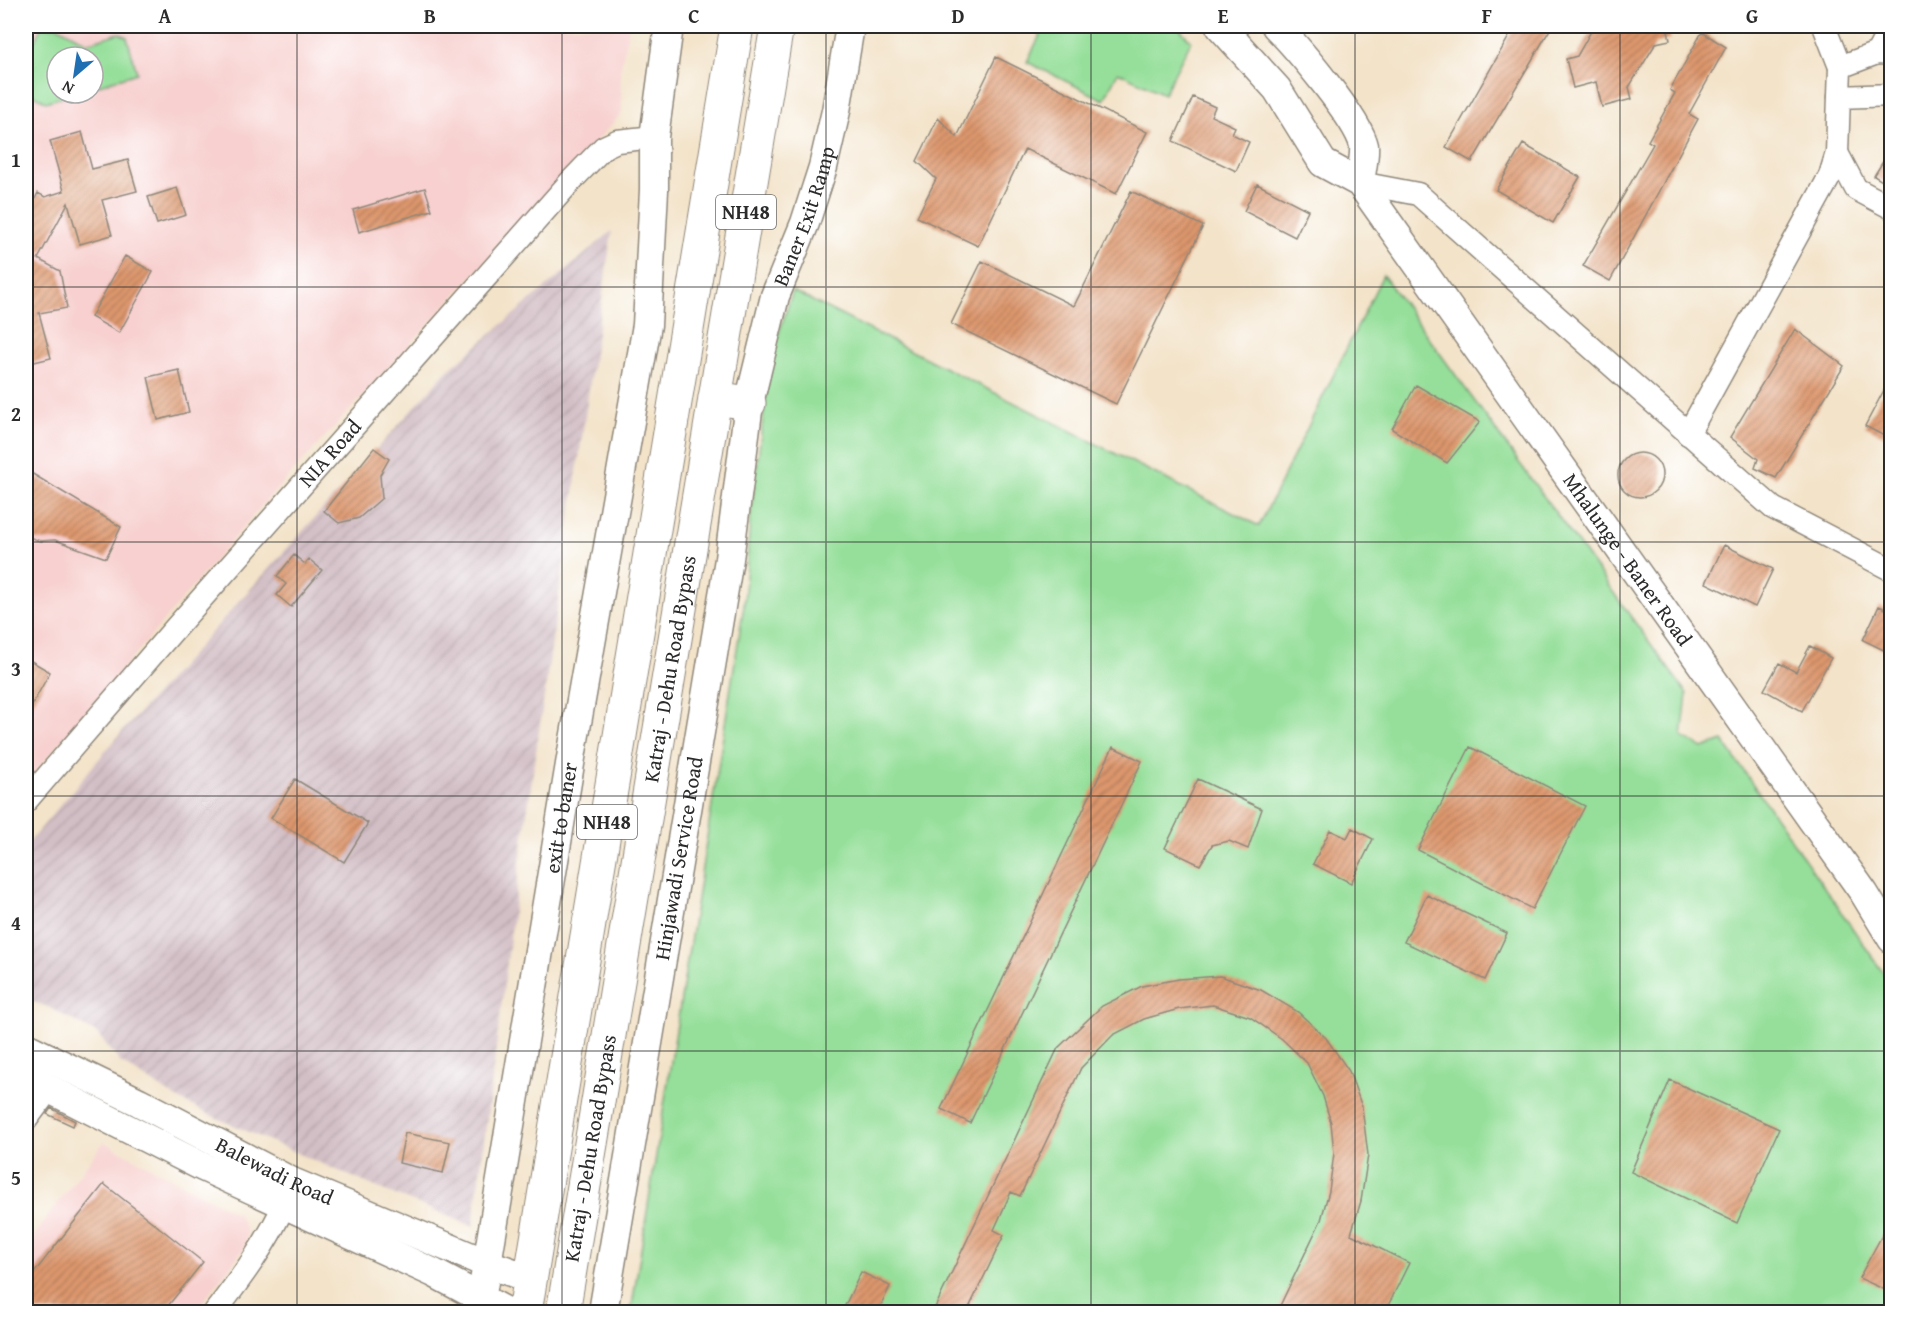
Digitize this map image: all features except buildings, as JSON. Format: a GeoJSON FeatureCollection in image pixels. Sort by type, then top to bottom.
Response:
{"type":"FeatureCollection","features":[{"type":"Feature","properties":{"kind":"highway","name":"Katraj - Dehu Road Bypass"},"geometry":{"type":"LineString","coordinates":[[525,1312],[620,748],[684,331],[737,26]]}},
{"type":"Feature","properties":{"kind":"highway","name":"Katraj - Dehu Road Bypass"},"geometry":{"type":"LineString","coordinates":[[562,1312],[777,26]]}},
{"type":"Feature","properties":{"kind":"highway"},"geometry":{"type":"LineString","coordinates":[[715,398],[749,403]]}},
{"type":"Feature","properties":{"kind":"main road"},"geometry":{"type":"LineString","coordinates":[[669,26],[654,137],[654,190],[647,325],[684,331]]}},
{"type":"Feature","properties":{"kind":"main road","name":"Baner Exit Ramp"},"geometry":{"type":"LineString","coordinates":[[749,403],[775,296],[805,223],[823,167],[836,111],[850,26]]}},
{"type":"Feature","properties":{"kind":"main road","name":"Mhalunge - Baner Road"},"geometry":{"type":"LineString","coordinates":[[1220,26],[1277,89],[1323,163],[1360,183],[1864,893],[1892,939]]}},
{"type":"Feature","properties":{"kind":"main road"},"geometry":{"type":"LineString","coordinates":[[1276,26],[1316,71],[1359,133],[1364,147],[1360,183]]}},
{"type":"Feature","properties":{"kind":"main road","name":"exit to baner"},"geometry":{"type":"LineString","coordinates":[[481,1306],[574,740],[647,325]]}},
{"type":"Feature","properties":{"kind":"main road","name":"Hinjawadi Service Road"},"geometry":{"type":"LineString","coordinates":[[603,1312],[729,559],[749,403]]}},
{"type":"Feature","properties":{"kind":"main road","name":"Balewadi Road"},"geometry":{"type":"LineString","coordinates":[[26,1047],[140,1102],[292,1182],[488,1264],[531,1278]]}},
{"type":"Feature","properties":{"kind":"main road","name":"Balewadi Road"},"geometry":{"type":"LineString","coordinates":[[37,1083],[284,1205],[435,1273],[481,1306],[507,1312]]}},
{"type":"Feature","properties":{"kind":"main road"},"geometry":{"type":"LineString","coordinates":[[597,1108],[636,1116]]}},
{"type":"Feature","properties":{"kind":"street"},"geometry":{"type":"LineString","coordinates":[[1688,434],[1830,176],[1838,153],[1840,67],[1824,26]]}},
{"type":"Feature","properties":{"kind":"street"},"geometry":{"type":"LineString","coordinates":[[1840,67],[1884,54],[1892,26]]}},
{"type":"Feature","properties":{"kind":"street"},"geometry":{"type":"LineString","coordinates":[[1839,97],[1892,95]]}},
{"type":"Feature","properties":{"kind":"street","name":"NIA Road"},"geometry":{"type":"LineString","coordinates":[[26,801],[171,633],[586,165],[604,147],[616,141],[654,137]]}},
{"type":"Feature","properties":{"kind":"street"},"geometry":{"type":"LineString","coordinates":[[1838,153],[1856,189],[1892,208]]}},
{"type":"Feature","properties":{"kind":"street"},"geometry":{"type":"LineString","coordinates":[[1360,183],[1418,194],[1773,508],[1892,570]]}},
{"type":"Feature","properties":{"kind":"street"},"geometry":{"type":"LineString","coordinates":[[26,1120],[37,1083]]}},
{"type":"Feature","properties":{"kind":"street"},"geometry":{"type":"LineString","coordinates":[[215,1312],[267,1240],[284,1205]]}},
{"type":"Feature","properties":{"kind":"shaded area"},"geometry":{"type":"Polygon","coordinates":[[[26,26],[629,26],[620,71],[622,113],[255,513],[26,783],[26,26]]]}},
{"type":"Feature","properties":{"kind":"shaded area"},"geometry":{"type":"Polygon","coordinates":[[[612,231],[520,861],[473,1226],[378,1188],[210,1115],[175,1097],[120,1062],[97,1033],[46,1006],[26,1000],[26,846],[120,734],[446,372],[612,231]]]}},
{"type":"Feature","properties":{"kind":"shaded area"},"geometry":{"type":"Polygon","coordinates":[[[104,1142],[239,1215],[247,1233],[245,1247],[195,1312],[26,1312],[26,1246],[104,1142]]]}},
{"type":"Feature","properties":{"kind":"green space"},"geometry":{"type":"Polygon","coordinates":[[[57,26],[87,43],[119,33],[127,37],[137,73],[105,83],[105,45],[45,45],[45,101],[26,90],[26,59],[41,28],[57,26]]]}},
{"type":"Feature","properties":{"kind":"green space"},"geometry":{"type":"Polygon","coordinates":[[[1041,26],[1177,26],[1191,41],[1164,94],[1118,72],[1104,100],[1027,62],[1044,27],[1041,26]]]}},
{"type":"Feature","properties":{"kind":"green space"},"geometry":{"type":"Polygon","coordinates":[[[1383,275],[1687,694],[1682,737],[1703,748],[1723,741],[1891,984],[1891,1312],[631,1312],[744,605],[750,521],[771,356],[793,291],[1259,526],[1383,275]]]}}]}
